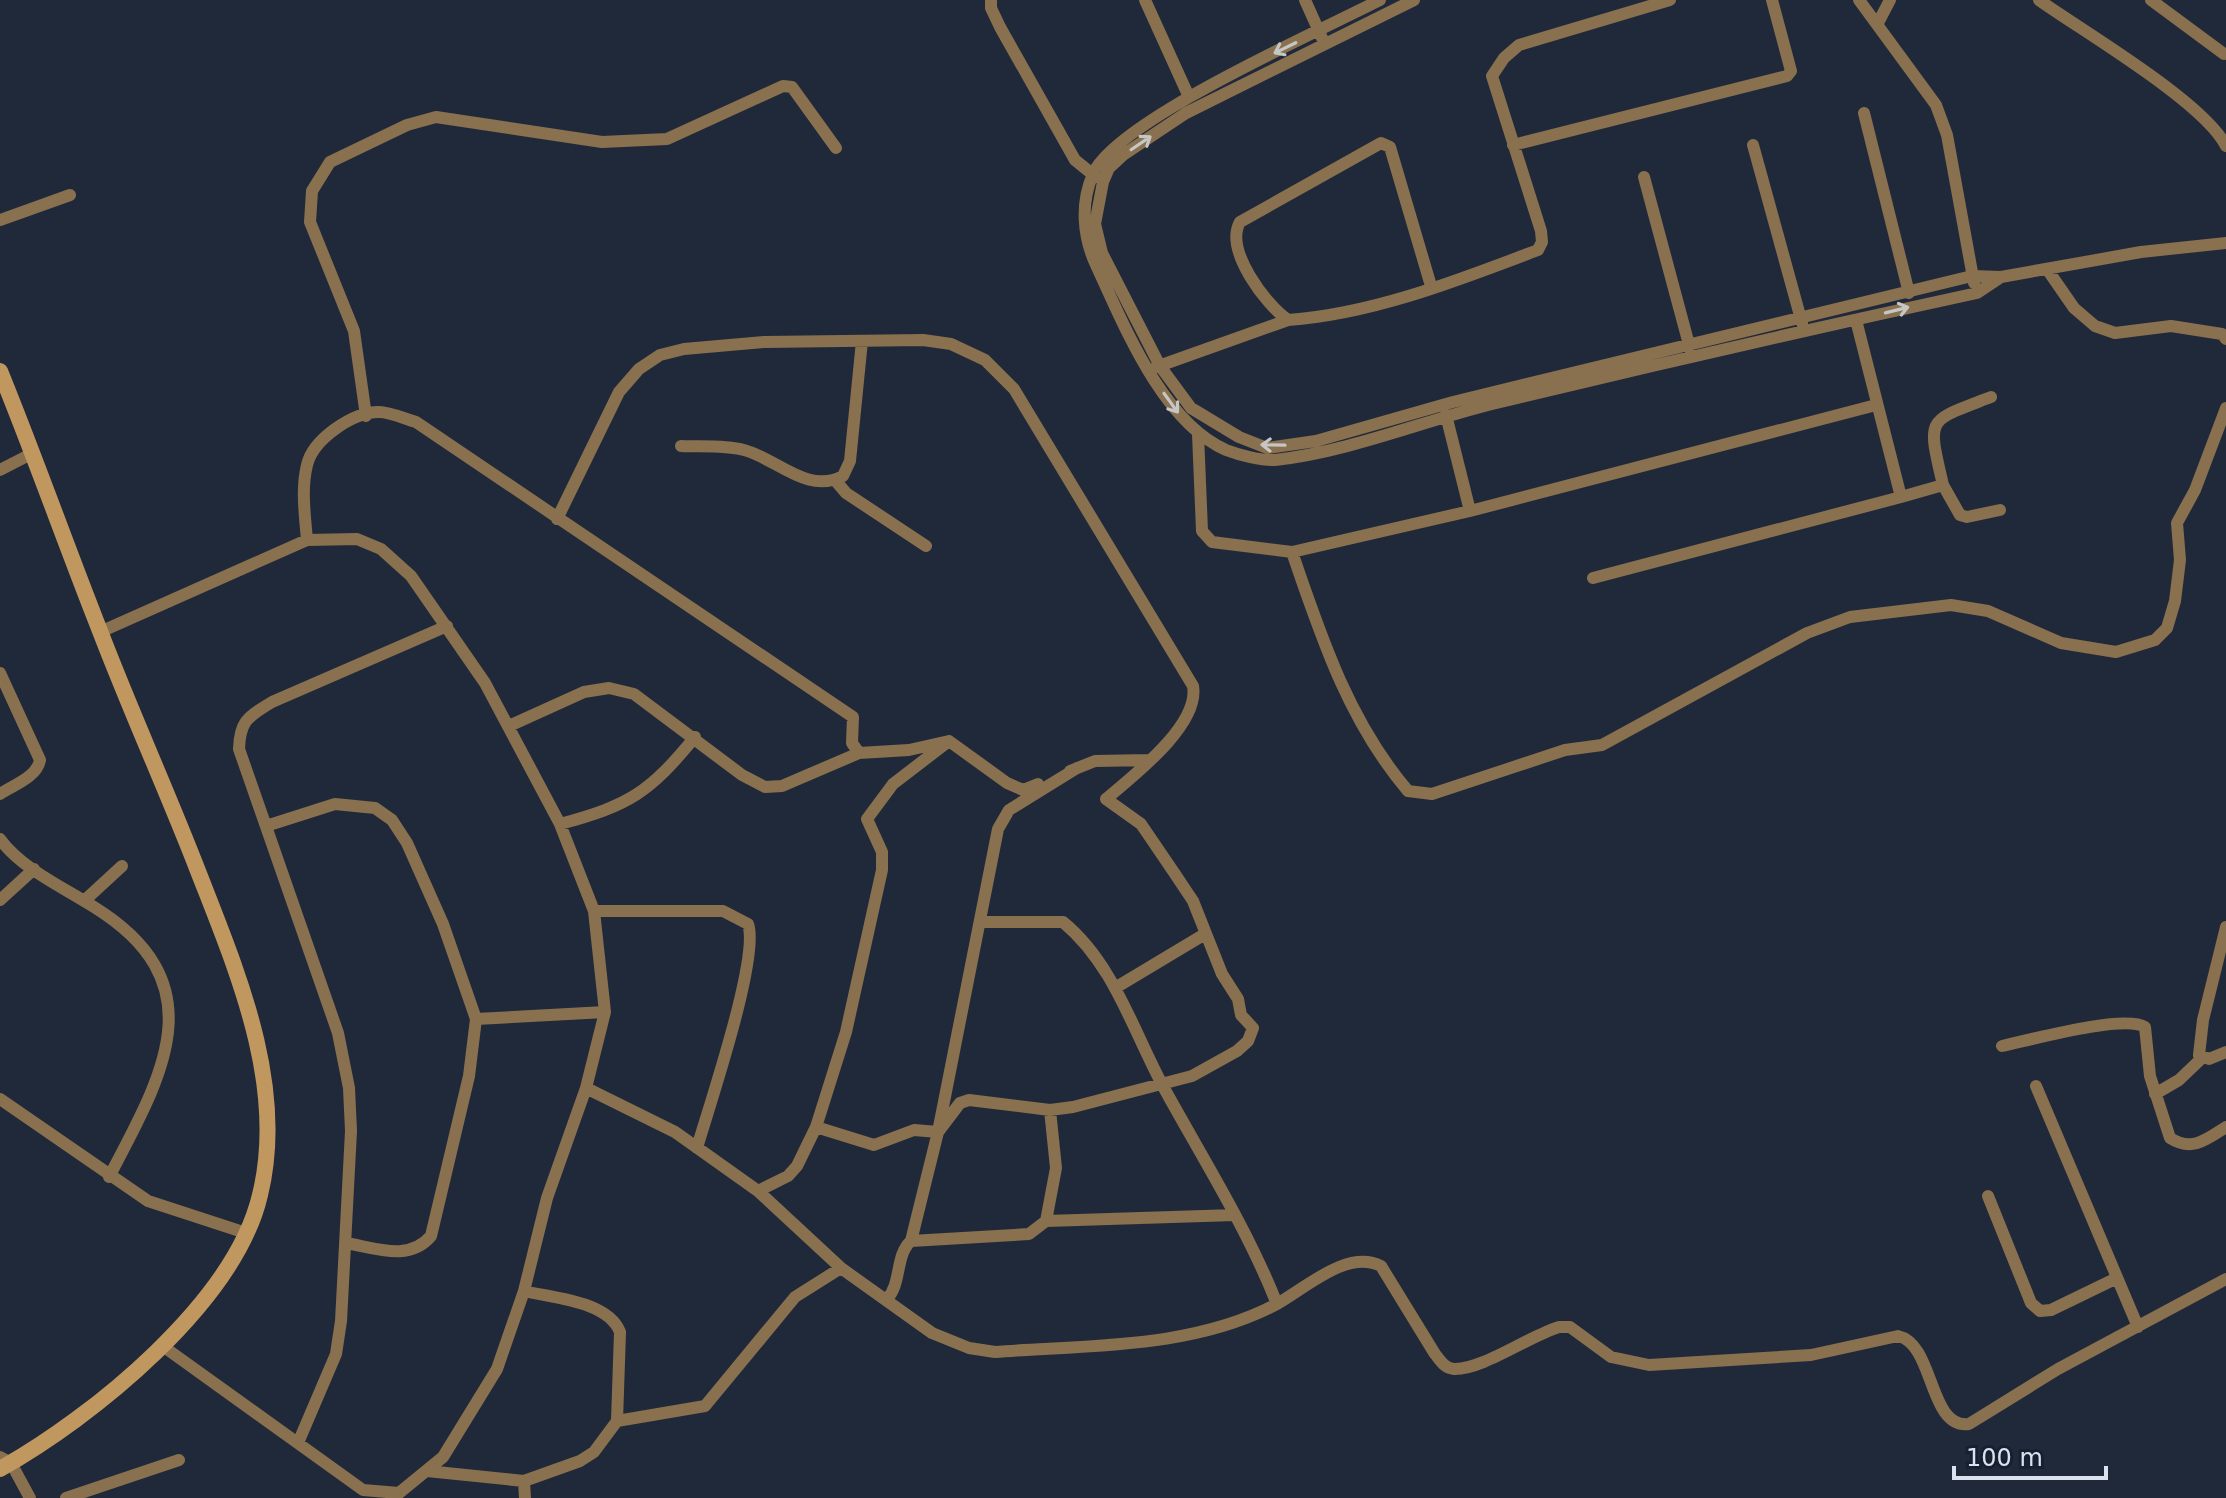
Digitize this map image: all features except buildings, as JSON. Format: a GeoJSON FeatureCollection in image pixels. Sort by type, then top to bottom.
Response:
{"type":"FeatureCollection","features":[{"type":"Feature","properties":{"kind":"main road"},"geometry":{"type":"LineString","coordinates":[[0,371],[100,632],[212,905],[264,1075],[268,1116],[260,1197],[226,1271],[200,1306],[164,1347],[4,1463]]}},
{"type":"Feature","properties":{"kind":"street"},"geometry":{"type":"LineString","coordinates":[[991,0],[991,8],[1000,27],[1075,160],[1098,178]]}},
{"type":"Feature","properties":{"kind":"street"},"geometry":{"type":"LineString","coordinates":[[1145,0],[1189,97]]}},
{"type":"Feature","properties":{"kind":"street"},"geometry":{"type":"LineString","coordinates":[[1305,0],[1326,44]]}},
{"type":"Feature","properties":{"kind":"street"},"geometry":{"type":"LineString","coordinates":[[1380,0],[1189,97],[1121,140],[1098,178],[1095,224],[1102,253],[1172,406],[1198,434],[1228,451],[1271,461],[1322,451],[1691,350]]}},
{"type":"Feature","properties":{"kind":"street"},"geometry":{"type":"LineString","coordinates":[[1098,178],[1123,155],[1186,113],[1414,0]]}},
{"type":"Feature","properties":{"kind":"street"},"geometry":{"type":"LineString","coordinates":[[1513,145],[1787,76],[1791,71],[1772,0]]}},
{"type":"Feature","properties":{"kind":"street"},"geometry":{"type":"LineString","coordinates":[[1859,0],[1936,105],[1947,135],[1977,293]]}},
{"type":"Feature","properties":{"kind":"street"},"geometry":{"type":"LineString","coordinates":[[1878,23],[1890,0]]}},
{"type":"Feature","properties":{"kind":"street"},"geometry":{"type":"LineString","coordinates":[[2039,0],[2194,108],[2218,131],[2226,146]]}},
{"type":"Feature","properties":{"kind":"street"},"geometry":{"type":"LineString","coordinates":[[2151,0],[2224,54]]}},
{"type":"Feature","properties":{"kind":"street"},"geometry":{"type":"LineString","coordinates":[[1155,368],[1288,320],[1341,315],[1538,250],[1542,242],[1541,231],[1492,76],[1504,58],[1519,45],[1674,1]]}},
{"type":"Feature","properties":{"kind":"street"},"geometry":{"type":"LineString","coordinates":[[366,416],[354,331],[310,222],[312,191],[330,162],[407,125],[436,117],[548,131],[602,142],[667,139],[783,86],[792,87],[836,148]]}},
{"type":"Feature","properties":{"kind":"street"},"geometry":{"type":"LineString","coordinates":[[1864,113],[1909,293]]}},
{"type":"Feature","properties":{"kind":"street"},"geometry":{"type":"LineString","coordinates":[[1288,320],[1268,304],[1238,253],[1237,228],[1240,222],[1381,143],[1390,147],[1431,286]]}},
{"type":"Feature","properties":{"kind":"street"},"geometry":{"type":"LineString","coordinates":[[1753,145],[1802,324]]}},
{"type":"Feature","properties":{"kind":"street"},"geometry":{"type":"LineString","coordinates":[[1644,177],[1691,350]]}},
{"type":"Feature","properties":{"kind":"street"},"geometry":{"type":"LineString","coordinates":[[0,220],[70,195]]}},
{"type":"Feature","properties":{"kind":"street"},"geometry":{"type":"LineString","coordinates":[[1155,368],[1191,408],[1211,423],[1267,448],[1316,441],[1453,402],[1802,324],[1972,276],[2001,277],[2226,243]]}},
{"type":"Feature","properties":{"kind":"street"},"geometry":{"type":"LineString","coordinates":[[2047,269],[2074,308],[2095,326],[2115,333],[2171,326],[2222,334],[2226,339]]}},
{"type":"Feature","properties":{"kind":"street"},"geometry":{"type":"LineString","coordinates":[[1802,324],[1856,320],[1977,293],[2001,277]]}},
{"type":"Feature","properties":{"kind":"street"},"geometry":{"type":"LineString","coordinates":[[1856,320],[1901,497]]}},
{"type":"Feature","properties":{"kind":"street"},"geometry":{"type":"LineString","coordinates":[[557,519],[619,392],[639,369],[660,355],[684,349],[764,342],[923,340],[951,344],[985,360],[1014,389],[1193,686],[1193,698],[1173,738],[1106,799]]}},
{"type":"Feature","properties":{"kind":"street"},"geometry":{"type":"LineString","coordinates":[[681,446],[746,450],[806,479],[835,480],[843,476],[850,461],[862,341]]}},
{"type":"Feature","properties":{"kind":"street"},"geometry":{"type":"LineString","coordinates":[[1991,397],[1939,417],[1933,425],[1932,438],[1943,485],[1960,515],[1967,517],[2000,510]]}},
{"type":"Feature","properties":{"kind":"street"},"geometry":{"type":"LineString","coordinates":[[1198,434],[1202,531],[1212,542],[1292,552],[1470,511],[1876,405]]}},
{"type":"Feature","properties":{"kind":"street"},"geometry":{"type":"LineString","coordinates":[[1292,552],[1333,671],[1384,763],[1408,791],[1432,794],[1565,750],[1602,745],[1807,633],[1850,617],[1951,605],[1988,611],[2061,643],[2116,652],[2155,640],[2167,628],[2175,601],[2180,560],[2177,523],[2195,490],[2226,408]]}},
{"type":"Feature","properties":{"kind":"street"},"geometry":{"type":"LineString","coordinates":[[307,540],[303,489],[307,462],[322,439],[380,412],[416,422],[557,519],[764,654],[853,717],[852,743],[859,753]]}},
{"type":"Feature","properties":{"kind":"street"},"geometry":{"type":"LineString","coordinates":[[1446,415],[1470,511]]}},
{"type":"Feature","properties":{"kind":"street"},"geometry":{"type":"LineString","coordinates":[[0,470],[33,453]]}},
{"type":"Feature","properties":{"kind":"street"},"geometry":{"type":"LineString","coordinates":[[835,480],[846,493],[926,546]]}},
{"type":"Feature","properties":{"kind":"street"},"geometry":{"type":"LineString","coordinates":[[1593,578],[1943,485]]}},
{"type":"Feature","properties":{"kind":"street"},"geometry":{"type":"LineString","coordinates":[[100,632],[307,540],[357,539],[381,549],[411,576],[447,626],[509,726],[560,824],[594,911],[605,1012],[586,1088],[547,1198],[524,1291],[497,1369],[472,1416],[443,1457],[399,1493],[363,1490],[164,1347]]}},
{"type":"Feature","properties":{"kind":"street"},"geometry":{"type":"LineString","coordinates":[[298,1443],[336,1354],[346,1243],[349,1088],[338,1033],[239,749],[240,729],[251,715],[272,702],[447,626]]}},
{"type":"Feature","properties":{"kind":"street"},"geometry":{"type":"LineString","coordinates":[[0,673],[40,760],[39,768],[0,794]]}},
{"type":"Feature","properties":{"kind":"street"},"geometry":{"type":"LineString","coordinates":[[509,726],[584,692],[609,688],[634,694],[742,775],[765,787],[782,786],[859,753],[909,750],[949,741],[1007,783],[1023,790],[1095,761],[1149,760],[1106,799]]}},
{"type":"Feature","properties":{"kind":"street"},"geometry":{"type":"LineString","coordinates":[[560,824],[605,812],[648,790],[695,737]]}},
{"type":"Feature","properties":{"kind":"street"},"geometry":{"type":"LineString","coordinates":[[758,1191],[788,1176],[797,1166],[816,1127],[846,1032],[882,870],[882,852],[867,819],[893,784],[949,741]]}},
{"type":"Feature","properties":{"kind":"street"},"geometry":{"type":"LineString","coordinates":[[887,1299],[896,1287],[905,1247],[911,1241],[938,1132],[998,829],[1009,810],[1077,768]]}},
{"type":"Feature","properties":{"kind":"street"},"geometry":{"type":"LineString","coordinates":[[938,1132],[960,1103],[969,1100],[1050,1110],[1192,1076],[1237,1051],[1253,1033],[1205,934],[1193,901],[1141,824],[1106,799]]}},
{"type":"Feature","properties":{"kind":"street"},"geometry":{"type":"LineString","coordinates":[[266,826],[335,804],[375,808],[392,820],[443,924],[476,1019],[469,1076],[431,1236],[422,1247],[407,1253],[346,1243]]}},
{"type":"Feature","properties":{"kind":"street"},"geometry":{"type":"LineString","coordinates":[[0,839],[34,869],[136,937],[151,958],[169,1016],[169,1039],[160,1073],[109,1177]]}},
{"type":"Feature","properties":{"kind":"street"},"geometry":{"type":"LineString","coordinates":[[84,901],[122,866]]}},
{"type":"Feature","properties":{"kind":"street"},"geometry":{"type":"LineString","coordinates":[[0,900],[34,869]]}},
{"type":"Feature","properties":{"kind":"street"},"geometry":{"type":"LineString","coordinates":[[594,911],[723,911],[748,924],[751,931],[746,970],[697,1148]]}},
{"type":"Feature","properties":{"kind":"street"},"geometry":{"type":"LineString","coordinates":[[982,922],[1063,922],[1079,935],[1115,988],[1162,1084],[1259,1257],[1277,1304]]}},
{"type":"Feature","properties":{"kind":"street"},"geometry":{"type":"LineString","coordinates":[[2202,1058],[2199,1055],[2203,1020],[2226,927]]}},
{"type":"Feature","properties":{"kind":"street"},"geometry":{"type":"LineString","coordinates":[[1115,988],[1205,934]]}},
{"type":"Feature","properties":{"kind":"street"},"geometry":{"type":"LineString","coordinates":[[476,1019],[605,1012]]}},
{"type":"Feature","properties":{"kind":"street"},"geometry":{"type":"LineString","coordinates":[[2002,1046],[2100,1025],[2139,1023],[2145,1027],[2155,1094],[2170,1138],[2183,1146],[2200,1144],[2226,1127]]}},
{"type":"Feature","properties":{"kind":"street"},"geometry":{"type":"LineString","coordinates":[[2202,1058],[2209,1059],[2226,1052]]}},
{"type":"Feature","properties":{"kind":"street"},"geometry":{"type":"LineString","coordinates":[[2155,1094],[2179,1080],[2202,1058]]}},
{"type":"Feature","properties":{"kind":"street"},"geometry":{"type":"LineString","coordinates":[[2036,1086],[2138,1327]]}},
{"type":"Feature","properties":{"kind":"street"},"geometry":{"type":"LineString","coordinates":[[586,1088],[675,1132],[758,1191],[841,1268],[932,1333],[969,1348],[995,1352],[1158,1339],[1239,1322],[1352,1262],[1369,1260],[1381,1266],[1444,1366],[1454,1369],[1480,1362],[1559,1327],[1570,1327],[1611,1357],[1649,1365],[1811,1355],[1898,1336],[1915,1345],[1941,1404],[1952,1422],[1960,1425],[1969,1424],[2058,1369],[2226,1279]]}},
{"type":"Feature","properties":{"kind":"street"},"geometry":{"type":"LineString","coordinates":[[0,1099],[148,1201],[246,1233]]}},
{"type":"Feature","properties":{"kind":"street"},"geometry":{"type":"LineString","coordinates":[[1046,1221],[1056,1168],[1050,1110]]}},
{"type":"Feature","properties":{"kind":"street"},"geometry":{"type":"LineString","coordinates":[[816,1127],[874,1145],[914,1130],[938,1132]]}},
{"type":"Feature","properties":{"kind":"street"},"geometry":{"type":"LineString","coordinates":[[1988,1196],[2031,1303],[2040,1311],[2051,1310],[2117,1278]]}},
{"type":"Feature","properties":{"kind":"street"},"geometry":{"type":"LineString","coordinates":[[911,1241],[1029,1234],[1046,1221],[1235,1215]]}},
{"type":"Feature","properties":{"kind":"street"},"geometry":{"type":"LineString","coordinates":[[617,1421],[705,1406],[795,1297],[841,1268]]}},
{"type":"Feature","properties":{"kind":"street"},"geometry":{"type":"LineString","coordinates":[[427,1471],[524,1481],[588,1456],[610,1435],[617,1421],[620,1332],[613,1319],[582,1305],[524,1291]]}},
{"type":"Feature","properties":{"kind":"street"},"geometry":{"type":"LineString","coordinates":[[66,1498],[179,1460]]}},
{"type":"Feature","properties":{"kind":"street"},"geometry":{"type":"LineString","coordinates":[[4,1463],[30,1498]]}},
{"type":"Feature","properties":{"kind":"street"},"geometry":{"type":"LineString","coordinates":[[524,1481],[525,1498]]}}]}
